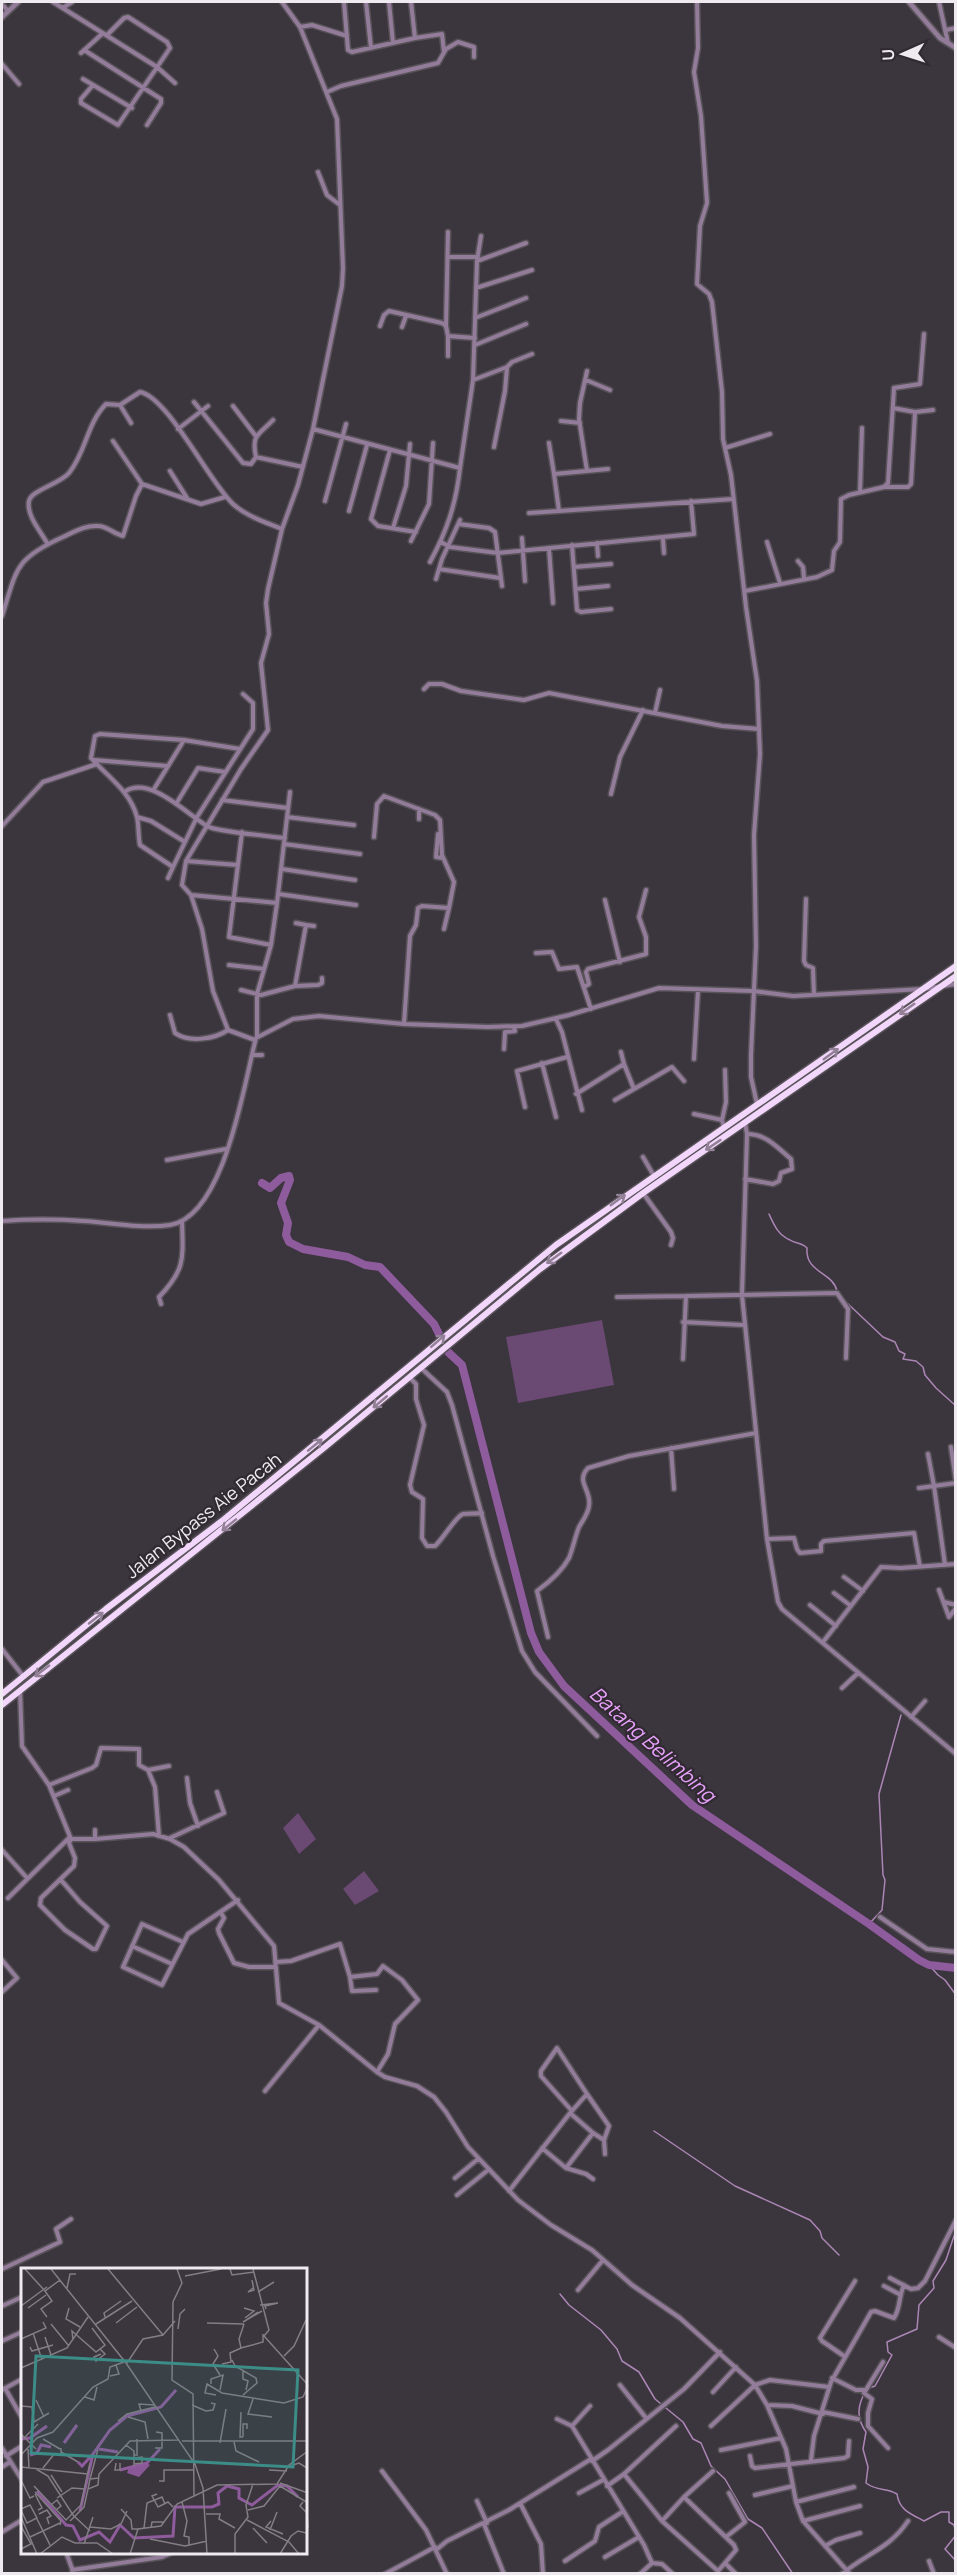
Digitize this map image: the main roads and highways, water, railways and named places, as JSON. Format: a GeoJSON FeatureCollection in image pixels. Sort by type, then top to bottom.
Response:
{"type":"FeatureCollection","features":[{"type":"Feature","properties":{"kind":"highway","name":"Jalan Bypass Aie Pacah"},"geometry":{"type":"LineString","coordinates":[[2,1695],[58,1648],[222,1521],[556,1245],[953,967]]}},
{"type":"Feature","properties":{"kind":"highway"},"geometry":{"type":"LineString","coordinates":[[2,1705],[226,1527],[540,1269],[668,1176],[955,976]]}},
{"type":"Feature","properties":{"kind":"highway"},"geometry":{"type":"LineString","coordinates":[[663,1170],[668,1176]]}},
{"type":"Feature","properties":{"kind":"highway"},"geometry":{"type":"LineString","coordinates":[[58,1648],[64,1654]]}},
{"type":"Feature","properties":{"kind":"waterway","name":"Batang Belimbing"},"geometry":{"type":"LineString","coordinates":[[262,1183],[270,1188],[281,1178],[289,1176],[290,1180],[281,1203],[288,1223],[286,1235],[289,1242],[303,1249],[348,1257],[365,1265],[380,1267],[434,1324],[448,1352],[462,1365],[531,1633],[539,1652],[564,1686],[692,1805],[919,1960],[929,1965],[956,1968]]}},
{"type":"Feature","properties":{"kind":"waterway"},"geometry":{"type":"LineString","coordinates":[[769,1214],[782,1235],[807,1248],[810,1263],[830,1280],[837,1291]]}},
{"type":"Feature","properties":{"kind":"waterway"},"geometry":{"type":"LineString","coordinates":[[845,1301],[883,1337],[895,1342],[899,1351],[905,1354],[903,1359],[916,1361],[923,1367],[925,1375],[956,1406]]}},
{"type":"Feature","properties":{"kind":"waterway"},"geometry":{"type":"LineString","coordinates":[[869,1924],[882,1910],[885,1880],[879,1794],[901,1715]]}},
{"type":"Feature","properties":{"kind":"waterway","name":"Batang Belimbing"},"geometry":{"type":"LineString","coordinates":[[929,1965],[945,1980],[956,1995]]}},
{"type":"Feature","properties":{"kind":"waterway"},"geometry":{"type":"LineString","coordinates":[[654,2131],[735,2186],[810,2220],[820,2231],[822,2238],[839,2255]]}},
{"type":"Feature","properties":{"kind":"waterway","name":"Batang Belimbing"},"geometry":{"type":"LineString","coordinates":[[869,2388],[875,2386],[892,2355],[888,2352],[887,2342],[917,2329],[919,2305],[934,2288],[933,2281],[946,2260],[956,2230]]}},
{"type":"Feature","properties":{"kind":"waterway"},"geometry":{"type":"LineString","coordinates":[[560,2294],[569,2305],[601,2330],[617,2349],[622,2361],[639,2372],[655,2399],[683,2422],[693,2439],[701,2443],[711,2466],[725,2479],[748,2519],[762,2528],[793,2574]]}},
{"type":"Feature","properties":{"kind":"waterway","name":"Batang Belimbing"},"geometry":{"type":"LineString","coordinates":[[864,2394],[859,2413],[866,2432],[863,2449],[868,2467],[866,2483],[874,2488],[897,2494],[903,2508],[924,2521],[941,2512],[949,2512],[949,2522],[954,2525],[956,2533]]}},
{"type":"Feature","properties":{"kind":"waterway","name":"Batang Belimbing"},"geometry":{"type":"LineString","coordinates":[[956,2535],[945,2549],[956,2561]]}}]}
